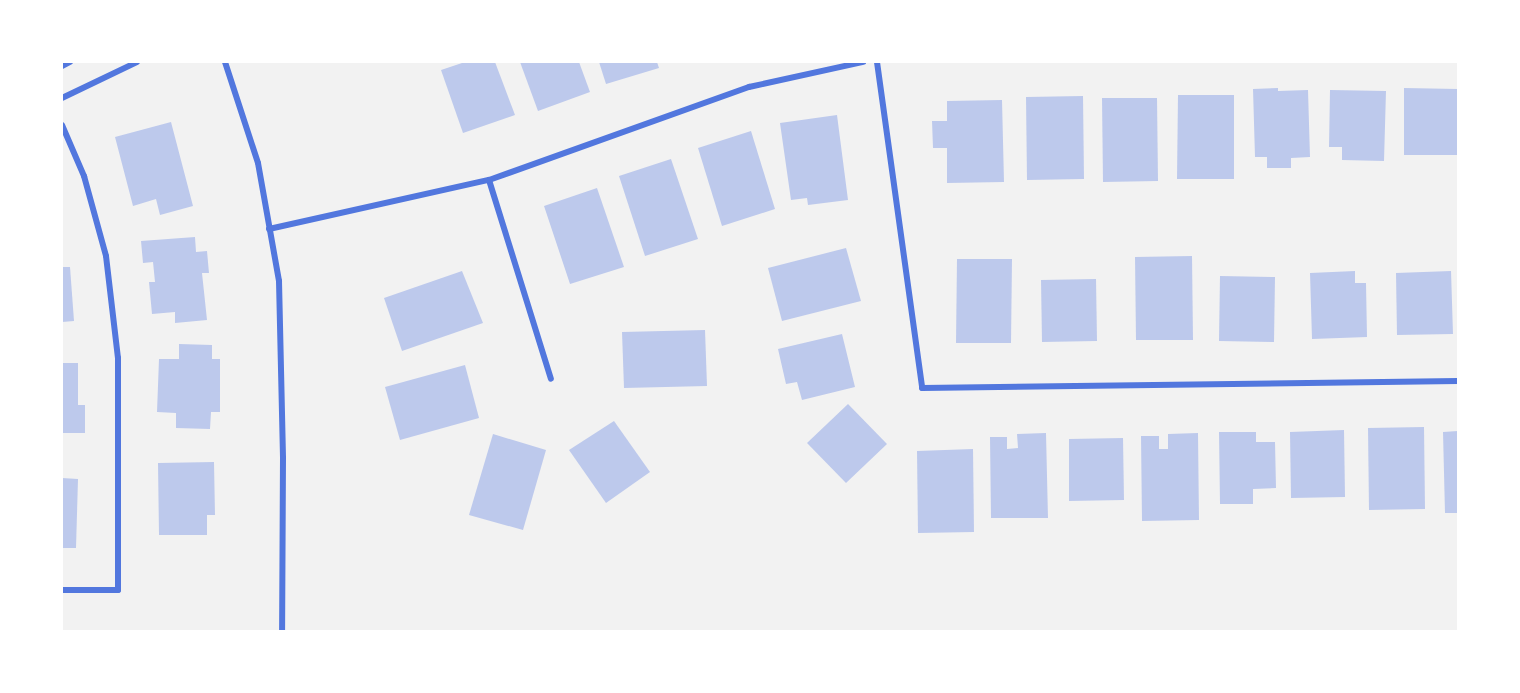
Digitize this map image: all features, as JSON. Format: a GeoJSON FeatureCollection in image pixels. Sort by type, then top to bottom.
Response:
{"type":"FeatureCollection","features":[{"type":"Feature","properties":{"kind":"street"},"geometry":{"type":"LineString","coordinates":[[62,66],[70,62]]}},
{"type":"Feature","properties":{"kind":"street"},"geometry":{"type":"LineString","coordinates":[[62,98],[137,62]]}},
{"type":"Feature","properties":{"kind":"street"},"geometry":{"type":"LineString","coordinates":[[225,62],[258,163],[279,281],[283,458],[282,632]]}},
{"type":"Feature","properties":{"kind":"street"},"geometry":{"type":"LineString","coordinates":[[269,229],[489,180],[749,87],[863,62]]}},
{"type":"Feature","properties":{"kind":"street"},"geometry":{"type":"LineString","coordinates":[[877,62],[922,388],[1458,381]]}},
{"type":"Feature","properties":{"kind":"street"},"geometry":{"type":"LineString","coordinates":[[62,124],[84,176],[105,256],[118,358],[118,590],[62,590]]}},
{"type":"Feature","properties":{"kind":"street"},"geometry":{"type":"LineString","coordinates":[[489,180],[551,379]]}},
{"type":"Feature","properties":{"kind":"building"},"geometry":{"type":"Polygon","coordinates":[[[465,62],[495,62],[515,115],[463,133],[441,70],[465,62]]]}},
{"type":"Feature","properties":{"kind":"building"},"geometry":{"type":"Polygon","coordinates":[[[520,62],[579,62],[590,92],[538,111],[520,62]]]}},
{"type":"Feature","properties":{"kind":"building"},"geometry":{"type":"Polygon","coordinates":[[[599,62],[657,62],[659,68],[606,84],[599,62]]]}},
{"type":"Feature","properties":{"kind":"building"},"geometry":{"type":"Polygon","coordinates":[[[1278,88],[1278,91],[1308,90],[1310,157],[1291,158],[1291,168],[1267,168],[1267,157],[1255,157],[1253,89],[1278,88]]]}},
{"type":"Feature","properties":{"kind":"building"},"geometry":{"type":"Polygon","coordinates":[[[1404,88],[1458,89],[1458,155],[1404,155],[1404,88]]]}},
{"type":"Feature","properties":{"kind":"building"},"geometry":{"type":"Polygon","coordinates":[[[1330,90],[1386,91],[1384,161],[1342,160],[1342,147],[1329,147],[1330,90]]]}},
{"type":"Feature","properties":{"kind":"building"},"geometry":{"type":"Polygon","coordinates":[[[1178,95],[1234,95],[1234,179],[1177,179],[1178,95]]]}},
{"type":"Feature","properties":{"kind":"building"},"geometry":{"type":"Polygon","coordinates":[[[1083,96],[1084,179],[1027,180],[1026,97],[1083,96]]]}},
{"type":"Feature","properties":{"kind":"building"},"geometry":{"type":"Polygon","coordinates":[[[1102,98],[1157,98],[1158,181],[1103,182],[1102,98]]]}},
{"type":"Feature","properties":{"kind":"building"},"geometry":{"type":"Polygon","coordinates":[[[1002,100],[1004,182],[947,183],[947,148],[933,148],[932,121],[947,121],[947,101],[1002,100]]]}},
{"type":"Feature","properties":{"kind":"building"},"geometry":{"type":"Polygon","coordinates":[[[837,115],[848,200],[808,205],[807,198],[791,200],[780,123],[837,115]]]}},
{"type":"Feature","properties":{"kind":"building"},"geometry":{"type":"Polygon","coordinates":[[[171,122],[193,206],[160,215],[156,199],[133,206],[115,137],[171,122]]]}},
{"type":"Feature","properties":{"kind":"building"},"geometry":{"type":"Polygon","coordinates":[[[751,131],[775,209],[722,226],[698,148],[751,131]]]}},
{"type":"Feature","properties":{"kind":"building"},"geometry":{"type":"Polygon","coordinates":[[[671,159],[698,239],[645,256],[619,176],[671,159]]]}},
{"type":"Feature","properties":{"kind":"building"},"geometry":{"type":"Polygon","coordinates":[[[597,188],[624,267],[570,284],[544,206],[597,188]]]}},
{"type":"Feature","properties":{"kind":"building"},"geometry":{"type":"Polygon","coordinates":[[[195,237],[196,252],[207,251],[209,273],[202,273],[207,320],[175,323],[175,312],[152,314],[149,282],[155,282],[153,262],[143,263],[141,241],[195,237]]]}},
{"type":"Feature","properties":{"kind":"building"},"geometry":{"type":"Polygon","coordinates":[[[846,248],[861,301],[782,321],[768,268],[846,248]]]}},
{"type":"Feature","properties":{"kind":"building"},"geometry":{"type":"Polygon","coordinates":[[[1192,256],[1193,340],[1136,340],[1135,257],[1192,256]]]}},
{"type":"Feature","properties":{"kind":"building"},"geometry":{"type":"Polygon","coordinates":[[[957,259],[1012,259],[1011,343],[956,343],[957,259]]]}},
{"type":"Feature","properties":{"kind":"building"},"geometry":{"type":"Polygon","coordinates":[[[62,267],[70,267],[74,321],[62,322],[62,267]]]}},
{"type":"Feature","properties":{"kind":"building"},"geometry":{"type":"Polygon","coordinates":[[[462,271],[483,323],[402,351],[384,298],[462,271]]]}},
{"type":"Feature","properties":{"kind":"building"},"geometry":{"type":"Polygon","coordinates":[[[1355,271],[1355,283],[1366,283],[1367,337],[1312,339],[1310,273],[1355,271]]]}},
{"type":"Feature","properties":{"kind":"building"},"geometry":{"type":"Polygon","coordinates":[[[1451,271],[1453,334],[1397,335],[1396,273],[1451,271]]]}},
{"type":"Feature","properties":{"kind":"building"},"geometry":{"type":"Polygon","coordinates":[[[1220,276],[1275,277],[1274,342],[1219,341],[1220,276]]]}},
{"type":"Feature","properties":{"kind":"building"},"geometry":{"type":"Polygon","coordinates":[[[1096,279],[1097,341],[1042,342],[1041,280],[1096,279]]]}},
{"type":"Feature","properties":{"kind":"building"},"geometry":{"type":"Polygon","coordinates":[[[705,330],[707,386],[624,388],[622,332],[705,330]]]}},
{"type":"Feature","properties":{"kind":"building"},"geometry":{"type":"Polygon","coordinates":[[[842,334],[855,387],[802,400],[797,382],[786,384],[778,349],[842,334]]]}},
{"type":"Feature","properties":{"kind":"building"},"geometry":{"type":"Polygon","coordinates":[[[179,344],[212,345],[212,359],[220,359],[220,412],[211,412],[210,429],[176,428],[176,413],[157,412],[159,359],[179,359],[179,344]]]}},
{"type":"Feature","properties":{"kind":"building"},"geometry":{"type":"Polygon","coordinates":[[[62,363],[78,363],[78,405],[85,405],[85,433],[62,433],[62,363]]]}},
{"type":"Feature","properties":{"kind":"building"},"geometry":{"type":"Polygon","coordinates":[[[465,365],[479,418],[400,440],[385,387],[465,365]]]}},
{"type":"Feature","properties":{"kind":"building"},"geometry":{"type":"Polygon","coordinates":[[[848,404],[887,444],[846,483],[807,443],[848,404]]]}},
{"type":"Feature","properties":{"kind":"building"},"geometry":{"type":"Polygon","coordinates":[[[614,421],[650,472],[606,503],[569,450],[614,421]]]}},
{"type":"Feature","properties":{"kind":"building"},"geometry":{"type":"Polygon","coordinates":[[[1424,427],[1425,509],[1369,510],[1368,428],[1424,427]]]}},
{"type":"Feature","properties":{"kind":"building"},"geometry":{"type":"Polygon","coordinates":[[[1344,430],[1345,497],[1291,498],[1290,432],[1344,430]]]}},
{"type":"Feature","properties":{"kind":"building"},"geometry":{"type":"Polygon","coordinates":[[[1458,431],[1458,513],[1445,513],[1443,432],[1458,431]]]}},
{"type":"Feature","properties":{"kind":"building"},"geometry":{"type":"Polygon","coordinates":[[[1219,432],[1256,432],[1256,442],[1275,442],[1276,488],[1253,489],[1253,504],[1220,504],[1219,432]]]}},
{"type":"Feature","properties":{"kind":"building"},"geometry":{"type":"Polygon","coordinates":[[[1046,433],[1048,518],[991,518],[990,437],[1007,437],[1007,449],[1018,448],[1017,434],[1046,433]]]}},
{"type":"Feature","properties":{"kind":"building"},"geometry":{"type":"Polygon","coordinates":[[[1198,433],[1199,520],[1142,521],[1141,436],[1159,436],[1159,449],[1168,449],[1168,434],[1198,433]]]}},
{"type":"Feature","properties":{"kind":"building"},"geometry":{"type":"Polygon","coordinates":[[[493,434],[546,450],[523,530],[469,515],[493,434]]]}},
{"type":"Feature","properties":{"kind":"building"},"geometry":{"type":"Polygon","coordinates":[[[1123,438],[1124,500],[1069,501],[1069,439],[1123,438]]]}},
{"type":"Feature","properties":{"kind":"building"},"geometry":{"type":"Polygon","coordinates":[[[973,449],[974,532],[918,533],[917,451],[973,449]]]}},
{"type":"Feature","properties":{"kind":"building"},"geometry":{"type":"Polygon","coordinates":[[[214,462],[215,515],[207,515],[207,535],[159,535],[158,463],[214,462]]]}},
{"type":"Feature","properties":{"kind":"building"},"geometry":{"type":"Polygon","coordinates":[[[62,478],[78,479],[76,548],[62,548],[62,478]]]}}]}
